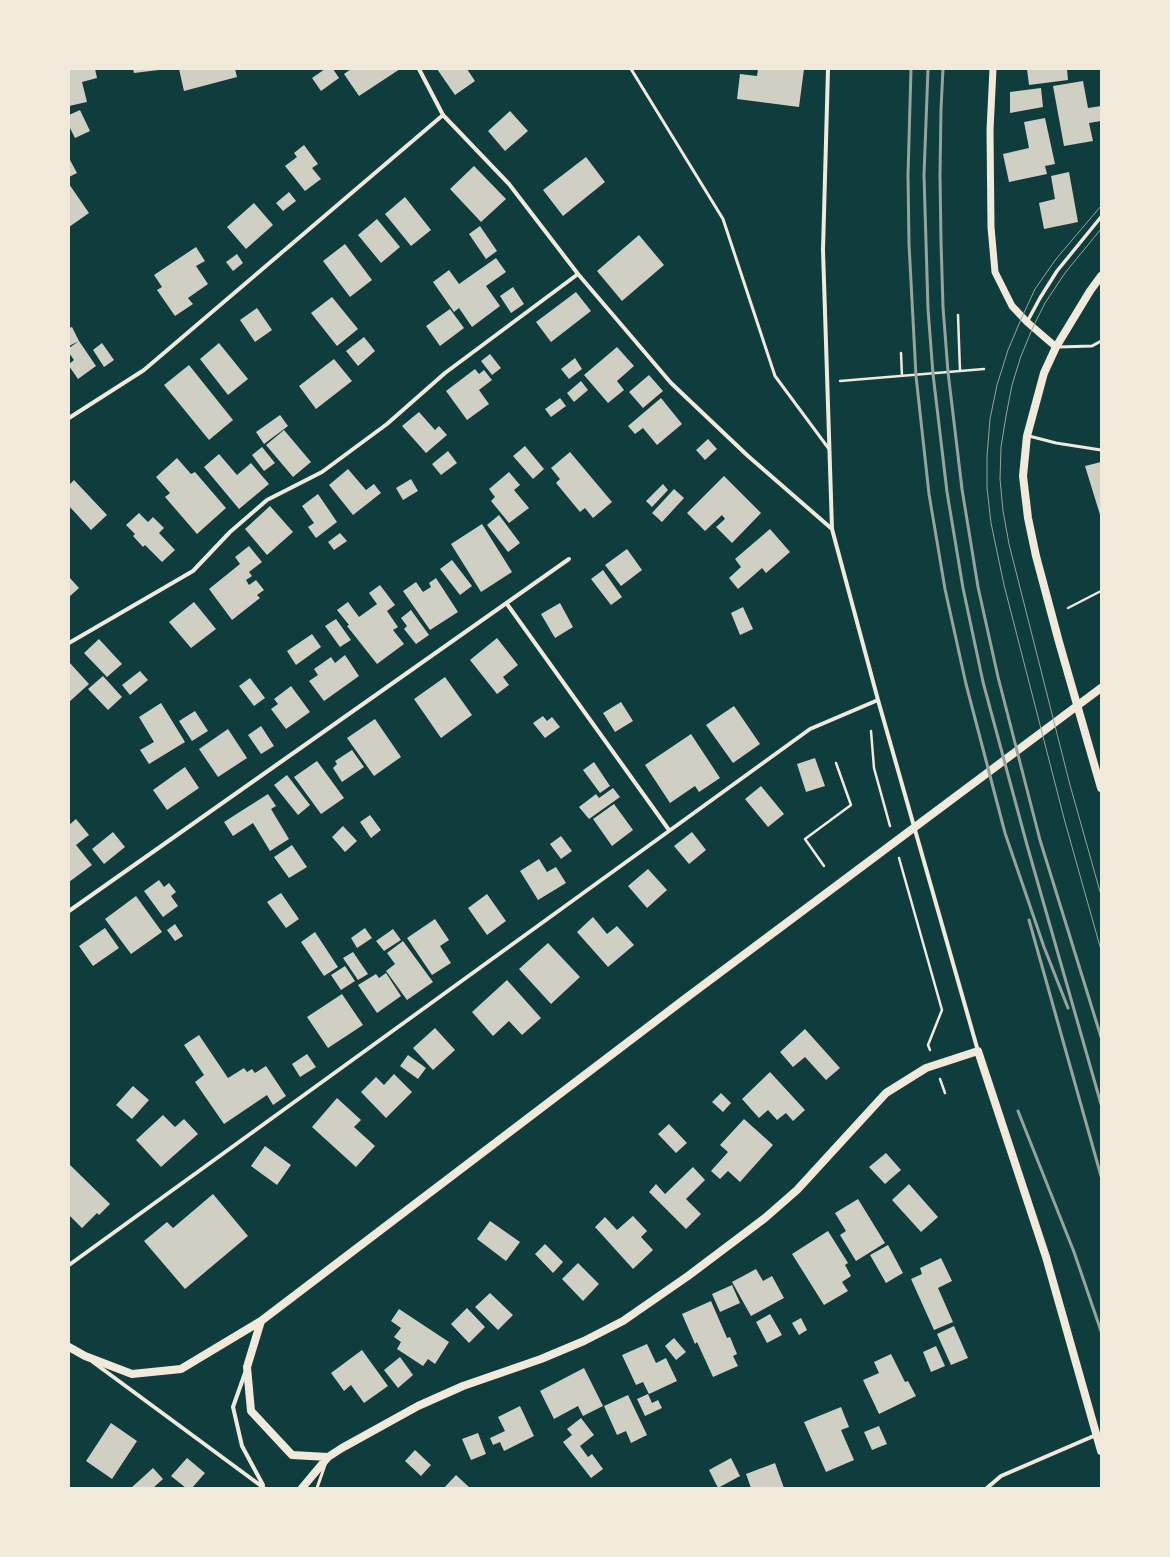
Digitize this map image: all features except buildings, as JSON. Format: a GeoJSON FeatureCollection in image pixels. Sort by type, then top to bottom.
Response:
{"type":"FeatureCollection","features":[{"type":"Feature","properties":{"kind":"main road"},"geometry":{"type":"LineString","coordinates":[[1101,276],[1090,291],[1056,347],[1044,373],[1027,436],[1023,476],[1028,518],[1036,556],[1101,788]]}},
{"type":"Feature","properties":{"kind":"main road"},"geometry":{"type":"LineString","coordinates":[[69,1347],[85,1356],[132,1374],[181,1369],[261,1321],[686,998],[1101,688]]}},
{"type":"Feature","properties":{"kind":"main road"},"geometry":{"type":"LineString","coordinates":[[302,1488],[328,1457],[418,1406],[464,1386],[541,1359],[584,1341],[623,1321],[688,1276],[765,1218],[797,1190],[886,1093],[926,1068],[978,1051],[1046,1257],[1101,1451]]}},
{"type":"Feature","properties":{"kind":"main road"},"geometry":{"type":"LineString","coordinates":[[261,1321],[248,1367],[251,1411],[292,1455],[328,1457]]}},
{"type":"Feature","properties":{"kind":"street"},"geometry":{"type":"LineString","coordinates":[[419,69],[443,115],[509,184],[578,274],[671,383],[748,456],[832,529]]}},
{"type":"Feature","properties":{"kind":"street"},"geometry":{"type":"LineString","coordinates":[[828,69],[823,250],[832,529],[878,700],[978,1051]]}},
{"type":"Feature","properties":{"kind":"street"},"geometry":{"type":"LineString","coordinates":[[993,69],[990,130],[991,227],[995,272],[1012,306],[1027,322],[1056,347]]}},
{"type":"Feature","properties":{"kind":"street"},"geometry":{"type":"LineString","coordinates":[[69,418],[144,370],[443,115]]}},
{"type":"Feature","properties":{"kind":"street"},"geometry":{"type":"LineString","coordinates":[[1027,322],[1057,271],[1101,217]]}},
{"type":"Feature","properties":{"kind":"street"},"geometry":{"type":"LineString","coordinates":[[69,643],[193,571],[230,532],[267,500],[322,472],[387,424],[444,373],[578,274]]}},
{"type":"Feature","properties":{"kind":"street"},"geometry":{"type":"LineString","coordinates":[[69,911],[569,559]]}},
{"type":"Feature","properties":{"kind":"street"},"geometry":{"type":"LineString","coordinates":[[507,604],[669,830]]}},
{"type":"Feature","properties":{"kind":"street"},"geometry":{"type":"LineString","coordinates":[[69,1265],[810,729],[878,700]]}},
{"type":"Feature","properties":{"kind":"street"},"geometry":{"type":"LineString","coordinates":[[85,1356],[264,1488]]}},
{"type":"Feature","properties":{"kind":"street"},"geometry":{"type":"LineString","coordinates":[[248,1367],[233,1407],[242,1446],[264,1488]]}},
{"type":"Feature","properties":{"kind":"street"},"geometry":{"type":"LineString","coordinates":[[987,1488],[1001,1476],[1096,1435]]}},
{"type":"Feature","properties":{"kind":"lane"},"geometry":{"type":"LineString","coordinates":[[631,69],[723,219],[775,376],[830,451]]}},
{"type":"Feature","properties":{"kind":"lane"},"geometry":{"type":"LineString","coordinates":[[1056,347],[1092,346],[1101,341]]}},
{"type":"Feature","properties":{"kind":"lane"},"geometry":{"type":"LineString","coordinates":[[1027,436],[1056,443],[1101,450]]}},
{"type":"Feature","properties":{"kind":"lane"},"geometry":{"type":"LineString","coordinates":[[316,1488],[328,1457]]}},
{"type":"Feature","properties":{"kind":"path"},"geometry":{"type":"LineString","coordinates":[[958,315],[960,371]]}},
{"type":"Feature","properties":{"kind":"path"},"geometry":{"type":"LineString","coordinates":[[901,353],[902,376]]}},
{"type":"Feature","properties":{"kind":"path"},"geometry":{"type":"LineString","coordinates":[[828,382],[984,370]]}},
{"type":"Feature","properties":{"kind":"path"},"geometry":{"type":"LineString","coordinates":[[1068,608],[1101,591]]}},
{"type":"Feature","properties":{"kind":"path"},"geometry":{"type":"LineString","coordinates":[[824,866],[805,839],[851,805],[836,763]]}},
{"type":"Feature","properties":{"kind":"path"},"geometry":{"type":"LineString","coordinates":[[928,1045],[942,1010]]}},
{"type":"Feature","properties":{"kind":"tram line"},"geometry":{"type":"LineString","coordinates":[[1101,206],[1056,259],[1035,289],[1022,317],[1008,350],[997,385],[990,419],[987,456],[987,488],[991,523],[1004,585],[1065,822],[1101,950]]}},
{"type":"Feature","properties":{"kind":"tram line"},"geometry":{"type":"LineString","coordinates":[[1101,229],[1065,273],[1045,303],[1021,356],[1012,385],[1006,416],[1001,447],[1000,479],[1003,511],[1009,544],[1070,785],[1101,895]]}},
{"type":"Feature","properties":{"kind":"railway"},"geometry":{"type":"LineString","coordinates":[[911,69],[908,175],[909,244],[916,376],[929,494],[945,589],[966,684],[1005,833],[1044,947],[1068,1008]]}},
{"type":"Feature","properties":{"kind":"railway"},"geometry":{"type":"LineString","coordinates":[[928,69],[924,175],[928,309],[933,374],[947,492],[963,588],[983,682],[1027,845],[1101,1104]]}},
{"type":"Feature","properties":{"kind":"railway"},"geometry":{"type":"LineString","coordinates":[[943,69],[940,175],[943,307],[948,372],[962,489],[978,587],[998,677],[1040,840],[1101,1037]]}},
{"type":"Feature","properties":{"kind":"railway"},"geometry":{"type":"LineString","coordinates":[[1029,920],[1101,1176]]}},
{"type":"Feature","properties":{"kind":"railway"},"geometry":{"type":"LineString","coordinates":[[1018,1111],[1074,1252],[1101,1331]]}}]}
